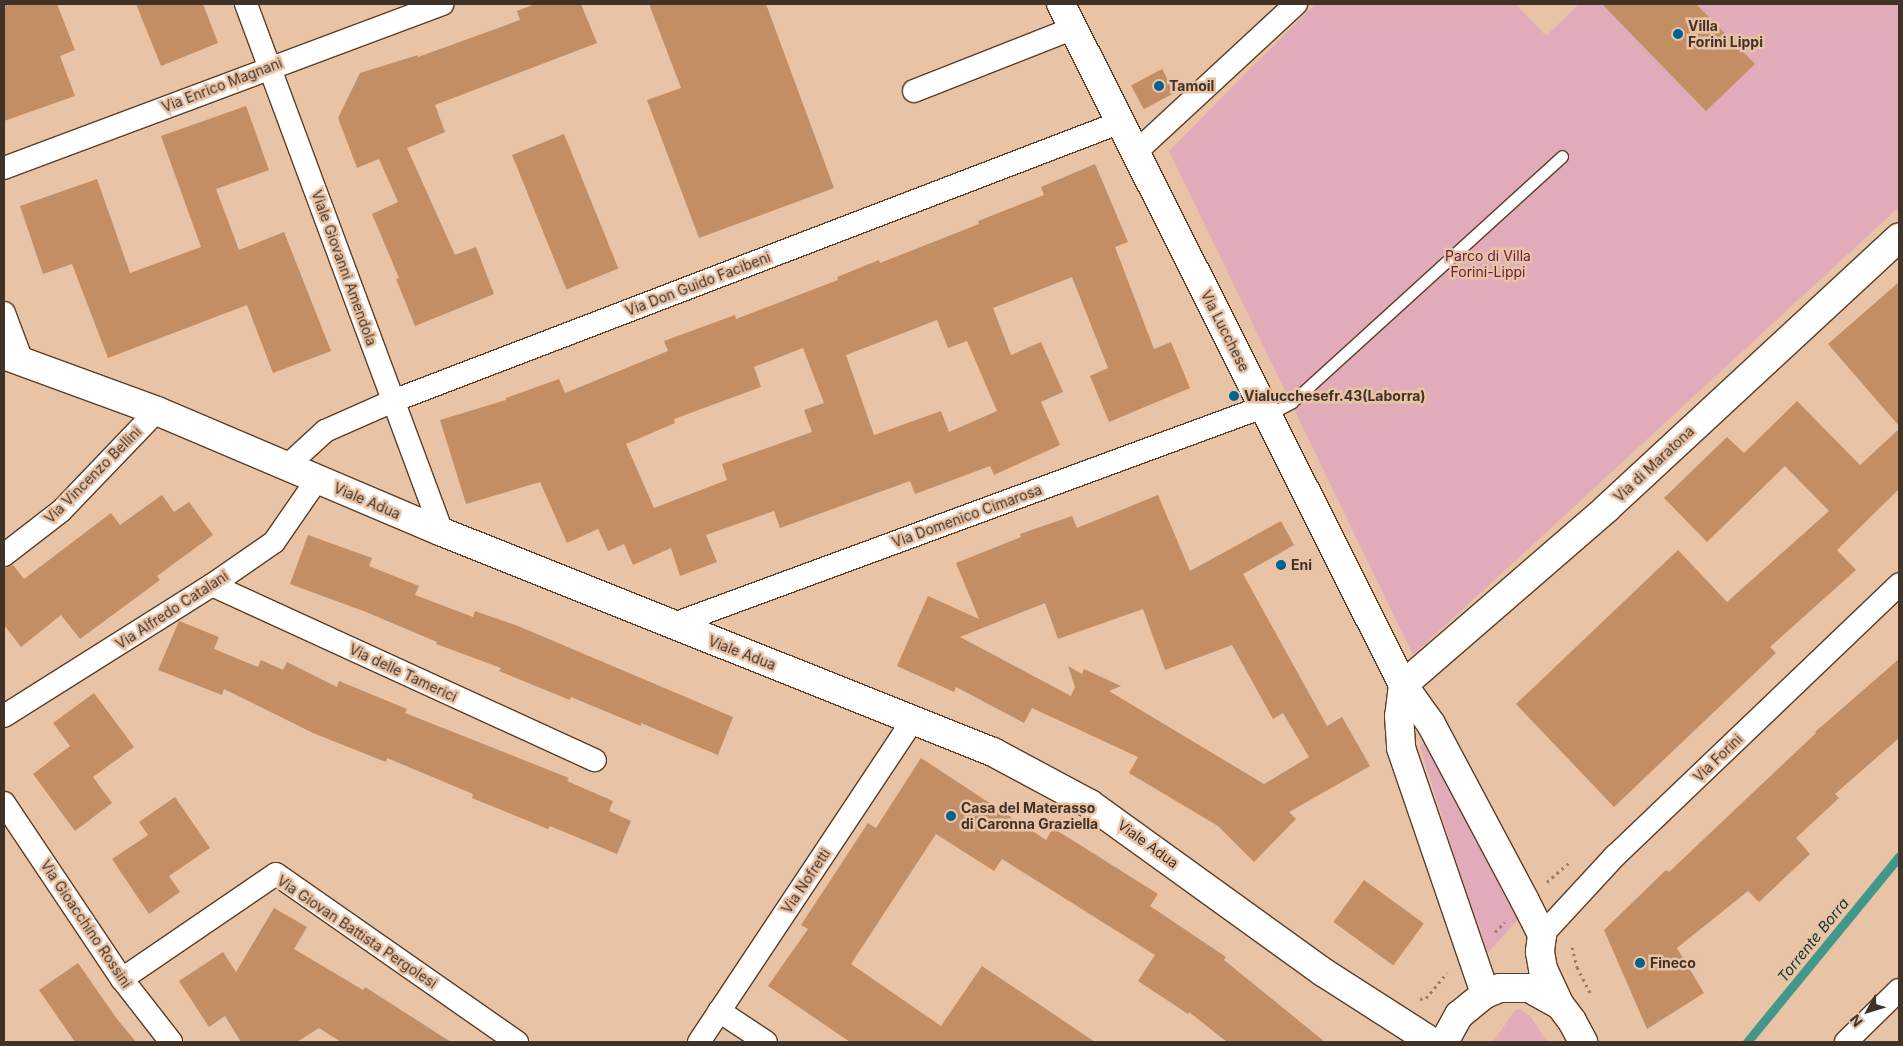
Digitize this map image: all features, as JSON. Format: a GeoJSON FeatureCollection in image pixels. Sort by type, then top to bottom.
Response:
{"type":"FeatureCollection","features":[{"type":"Feature","properties":{"kind":"main road","name":"Via Lucchese"},"geometry":{"type":"LineString","coordinates":[[1061,4],[1403,685],[1431,724],[1526,901],[1542,935]]}},
{"type":"Feature","properties":{"kind":"main road","name":"Via di Maratona"},"geometry":{"type":"LineString","coordinates":[[1403,685],[1607,508],[1899,238]]}},
{"type":"Feature","properties":{"kind":"main road","name":"Viale Adua"},"geometry":{"type":"LineString","coordinates":[[13,358],[157,411],[442,532],[993,752],[1090,804],[1324,972],[1432,1042]]}},
{"type":"Feature","properties":{"kind":"main road"},"geometry":{"type":"LineString","coordinates":[[1403,685],[1398,716],[1401,748],[1485,994]]}},
{"type":"Feature","properties":{"kind":"main road"},"geometry":{"type":"LineString","coordinates":[[1542,935],[1540,952],[1543,969],[1560,1005],[1572,1021],[1583,1042]]}},
{"type":"Feature","properties":{"kind":"main road"},"geometry":{"type":"LineString","coordinates":[[1444,1042],[1459,1014],[1485,994],[1500,988],[1529,988],[1560,1005]]}},
{"type":"Feature","properties":{"kind":"street","name":"Viale Giovanni Amendola"},"geometry":{"type":"LineString","coordinates":[[246,4],[442,532]]}},
{"type":"Feature","properties":{"kind":"street","name":"Via Enrico Magnani"},"geometry":{"type":"LineString","coordinates":[[4,168],[269,67],[442,4]]}},
{"type":"Feature","properties":{"kind":"street"},"geometry":{"type":"LineString","coordinates":[[1136,152],[1296,4]]}},
{"type":"Feature","properties":{"kind":"street"},"geometry":{"type":"LineString","coordinates":[[914,91],[1074,28]]}},
{"type":"Feature","properties":{"kind":"street","name":"Via Don Guido Facibeni"},"geometry":{"type":"LineString","coordinates":[[287,466],[325,431],[393,401],[1121,122]]}},
{"type":"Feature","properties":{"kind":"street"},"geometry":{"type":"LineString","coordinates":[[4,313],[13,358]]}},
{"type":"Feature","properties":{"kind":"street","name":"Via Vincenzo Bellini"},"geometry":{"type":"LineString","coordinates":[[4,555],[60,511],[157,411]]}},
{"type":"Feature","properties":{"kind":"street","name":"Via Domenico Cimarosa"},"geometry":{"type":"LineString","coordinates":[[671,625],[1265,411]]}},
{"type":"Feature","properties":{"kind":"street","name":"Via Alfredo Catalani"},"geometry":{"type":"LineString","coordinates":[[4,716],[212,585],[274,542],[318,480]]}},
{"type":"Feature","properties":{"kind":"street","name":"Via delle Tamerici"},"geometry":{"type":"LineString","coordinates":[[212,585],[595,760]]}},
{"type":"Feature","properties":{"kind":"street","name":"Via Forini"},"geometry":{"type":"LineString","coordinates":[[1542,935],[1616,856],[1899,585]]}},
{"type":"Feature","properties":{"kind":"street","name":"Via Nofretti"},"geometry":{"type":"LineString","coordinates":[[699,1042],[914,720]]}},
{"type":"Feature","properties":{"kind":"street","name":"Via Gioacchino Rossini"},"geometry":{"type":"LineString","coordinates":[[4,803],[122,979],[171,1042]]}},
{"type":"Feature","properties":{"kind":"street","name":"Via Giovan Battista Pergolesi"},"geometry":{"type":"LineString","coordinates":[[122,979],[276,874],[517,1042]]}},
{"type":"Feature","properties":{"kind":"street"},"geometry":{"type":"LineString","coordinates":[[1846,1042],[1899,990]]}},
{"type":"Feature","properties":{"kind":"street"},"geometry":{"type":"LineString","coordinates":[[719,1011],[766,1042]]}},
{"type":"Feature","properties":{"kind":"lane"},"geometry":{"type":"LineString","coordinates":[[1265,411],[1292,402],[1562,156]]}},
{"type":"Feature","properties":{"kind":"path"},"geometry":{"type":"LineString","coordinates":[[1412,1001],[1426,998],[1453,967],[1473,956],[1526,901],[1574,859]]}},
{"type":"Feature","properties":{"kind":"path"},"geometry":{"type":"LineString","coordinates":[[1570,941],[1577,967],[1594,1000]]}},
{"type":"Feature","properties":{"kind":"green space","name":"Parco di Villa Forini-Lippi"},"geometry":{"type":"Polygon","coordinates":[[[1315,4],[1516,4],[1546,36],[1579,4],[1899,4],[1899,207],[1413,655],[1169,151],[1315,4]]]}},
{"type":"Feature","properties":{"kind":"green space"},"geometry":{"type":"Polygon","coordinates":[[[1427,739],[1520,917],[1486,955],[1420,747],[1427,739]]]}},
{"type":"Feature","properties":{"kind":"green space"},"geometry":{"type":"Polygon","coordinates":[[[1516,1009],[1522,1010],[1530,1016],[1547,1042],[1493,1042],[1516,1009]]]}},
{"type":"Feature","properties":{"kind":"building"},"geometry":{"type":"Polygon","coordinates":[[[4,4],[57,4],[75,50],[60,56],[75,96],[4,121],[4,4]]]}},
{"type":"Feature","properties":{"kind":"building"},"geometry":{"type":"Polygon","coordinates":[[[136,4],[203,4],[218,43],[161,66],[136,4]]]}},
{"type":"Feature","properties":{"kind":"building"},"geometry":{"type":"Polygon","coordinates":[[[535,4],[581,4],[597,43],[435,105],[445,132],[407,148],[455,255],[476,247],[494,294],[415,326],[396,279],[399,278],[372,214],[398,202],[379,159],[357,168],[338,118],[360,73],[418,55],[418,57],[520,20],[517,11],[535,4]]]}},
{"type":"Feature","properties":{"kind":"building"},"geometry":{"type":"Polygon","coordinates":[[[649,4],[766,4],[834,188],[699,238],[647,100],[681,88],[649,4]]]}},
{"type":"Feature","properties":{"kind":"building","name":"Villa Forini Lippi"},"geometry":{"type":"Polygon","coordinates":[[[1602,4],[1696,4],[1755,64],[1706,111],[1602,4]]]}},
{"type":"Feature","properties":{"kind":"building"},"geometry":{"type":"Polygon","coordinates":[[[1162,69],[1175,93],[1144,109],[1131,85],[1162,69]]]}},
{"type":"Feature","properties":{"kind":"building"},"geometry":{"type":"Polygon","coordinates":[[[246,106],[269,170],[216,189],[239,250],[284,232],[331,351],[273,373],[247,305],[108,358],[72,264],[43,274],[20,206],[97,179],[130,273],[201,247],[161,136],[246,106]]]}},
{"type":"Feature","properties":{"kind":"building"},"geometry":{"type":"Polygon","coordinates":[[[564,134],[618,268],[566,289],[512,155],[564,134]]]}},
{"type":"Feature","properties":{"kind":"building"},"geometry":{"type":"Polygon","coordinates":[[[1095,164],[1128,242],[1115,247],[1154,349],[1171,342],[1190,388],[1109,422],[1090,376],[1108,368],[1072,277],[993,308],[1011,355],[1041,342],[1063,392],[1041,402],[1060,445],[994,475],[990,466],[915,494],[910,481],[780,528],[774,511],[706,535],[717,562],[680,576],[671,548],[633,565],[624,544],[608,551],[598,529],[567,543],[540,482],[466,504],[440,420],[506,400],[506,398],[559,379],[565,393],[668,351],[664,341],[735,315],[736,319],[838,280],[837,277],[879,260],[880,263],[979,224],[978,221],[1044,195],[1041,187],[1095,164]],[[937,320],[846,355],[874,435],[941,411],[949,432],[997,411],[967,341],[948,348],[937,320]],[[803,348],[754,367],[761,387],[674,419],[675,423],[626,444],[654,508],[727,480],[722,464],[812,432],[804,410],[824,403],[803,348]]]}},
{"type":"Feature","properties":{"kind":"building"},"geometry":{"type":"Polygon","coordinates":[[[1899,282],[1899,426],[1828,344],[1899,282]]]}},
{"type":"Feature","properties":{"kind":"building"},"geometry":{"type":"Polygon","coordinates":[[[1797,401],[1860,465],[1899,429],[1899,489],[1837,550],[1856,570],[1770,647],[1776,653],[1614,807],[1516,704],[1678,550],[1727,602],[1829,511],[1785,466],[1707,542],[1664,498],[1727,437],[1744,453],[1797,401]]]}},
{"type":"Feature","properties":{"kind":"building"},"geometry":{"type":"Polygon","coordinates":[[[162,495],[174,512],[189,502],[213,535],[157,576],[160,580],[80,639],[61,615],[21,647],[4,625],[4,568],[13,565],[24,579],[111,513],[120,525],[162,495]]]}},
{"type":"Feature","properties":{"kind":"building"},"geometry":{"type":"Polygon","coordinates":[[[1158,495],[1190,571],[1281,521],[1294,545],[1243,574],[1327,726],[1342,717],[1370,766],[1289,812],[1296,819],[1254,862],[1218,826],[1129,773],[1138,757],[1032,708],[1024,723],[956,687],[954,692],[897,666],[928,596],[979,619],[956,563],[1021,537],[1020,534],[1072,516],[1077,528],[1158,495]],[[1045,603],[960,637],[1071,696],[1075,687],[1068,666],[1082,674],[1084,669],[1121,686],[1109,691],[1264,784],[1309,757],[1283,713],[1273,719],[1232,645],[1165,670],[1143,609],[1058,639],[1045,603]]]}},
{"type":"Feature","properties":{"kind":"building"},"geometry":{"type":"Polygon","coordinates":[[[308,535],[372,558],[369,566],[419,586],[415,595],[473,617],[475,611],[518,626],[733,717],[718,755],[641,723],[641,726],[571,697],[570,700],[499,671],[501,668],[436,644],[437,642],[366,612],[290,584],[308,535]]]}},
{"type":"Feature","properties":{"kind":"building"},"geometry":{"type":"Polygon","coordinates":[[[179,621],[219,637],[214,649],[258,667],[261,660],[283,670],[287,662],[337,687],[339,681],[407,709],[405,713],[569,778],[567,781],[613,801],[609,811],[631,821],[617,854],[550,826],[548,829],[472,798],[473,794],[387,758],[386,762],[313,733],[224,689],[222,695],[158,670],[179,621]]]}},
{"type":"Feature","properties":{"kind":"building"},"geometry":{"type":"Polygon","coordinates":[[[1899,659],[1899,738],[1835,794],[1839,798],[1796,838],[1810,854],[1759,902],[1748,891],[1677,948],[1704,993],[1647,1029],[1604,930],[1666,870],[1669,872],[1815,732],[1899,659]]]}},
{"type":"Feature","properties":{"kind":"building"},"geometry":{"type":"Polygon","coordinates":[[[94,693],[134,747],[93,777],[112,803],[75,831],[33,774],[70,746],[53,723],[94,693]]]}},
{"type":"Feature","properties":{"kind":"building"},"geometry":{"type":"Polygon","coordinates":[[[921,758],[1046,840],[1053,828],[1158,894],[1150,906],[1226,957],[1224,960],[1325,1042],[1227,1042],[1189,1012],[1188,1014],[1138,981],[1155,955],[1002,859],[994,871],[936,834],[851,964],[941,1026],[982,966],[1095,1042],[850,1042],[768,986],[808,929],[801,925],[868,823],[876,828],[921,758]]]}},
{"type":"Feature","properties":{"kind":"building"},"geometry":{"type":"Polygon","coordinates":[[[175,797],[210,848],[169,876],[180,892],[149,914],[112,859],[148,835],[139,822],[175,797]]]}},
{"type":"Feature","properties":{"kind":"building"},"geometry":{"type":"Polygon","coordinates":[[[1364,880],[1424,923],[1393,966],[1333,922],[1364,880]]]}},
{"type":"Feature","properties":{"kind":"building"},"geometry":{"type":"Polygon","coordinates":[[[274,908],[307,927],[294,949],[363,990],[365,987],[451,1042],[341,1042],[319,1028],[297,1042],[241,1042],[225,1016],[209,1027],[179,981],[223,952],[236,972],[274,908]]]}},
{"type":"Feature","properties":{"kind":"building"},"geometry":{"type":"Polygon","coordinates":[[[78,963],[117,1019],[136,1042],[75,1042],[39,990],[78,963]]]}},
{"type":"Feature","properties":{"kind":"waterway","name":"Torrente Borra"},"geometry":{"type":"LineString","coordinates":[[1747,1042],[1899,856]]}},
{"type":"Feature","properties":{"kind":"place","name":"Villa Forini Lippi"},"geometry":{"type":"Point","coordinates":[1678,34]}},
{"type":"Feature","properties":{"kind":"place","name":"Tamoil"},"geometry":{"type":"Point","coordinates":[1159,86]}},
{"type":"Feature","properties":{"kind":"place","name":"Vialucchesefr.43(Laborra)"},"geometry":{"type":"Point","coordinates":[1234,396]}},
{"type":"Feature","properties":{"kind":"place","name":"Eni"},"geometry":{"type":"Point","coordinates":[1281,565]}},
{"type":"Feature","properties":{"kind":"place","name":"Casa del Materasso di Caronna Graziella"},"geometry":{"type":"Point","coordinates":[951,816]}},
{"type":"Feature","properties":{"kind":"place","name":"Fineco"},"geometry":{"type":"Point","coordinates":[1640,963]}}]}
